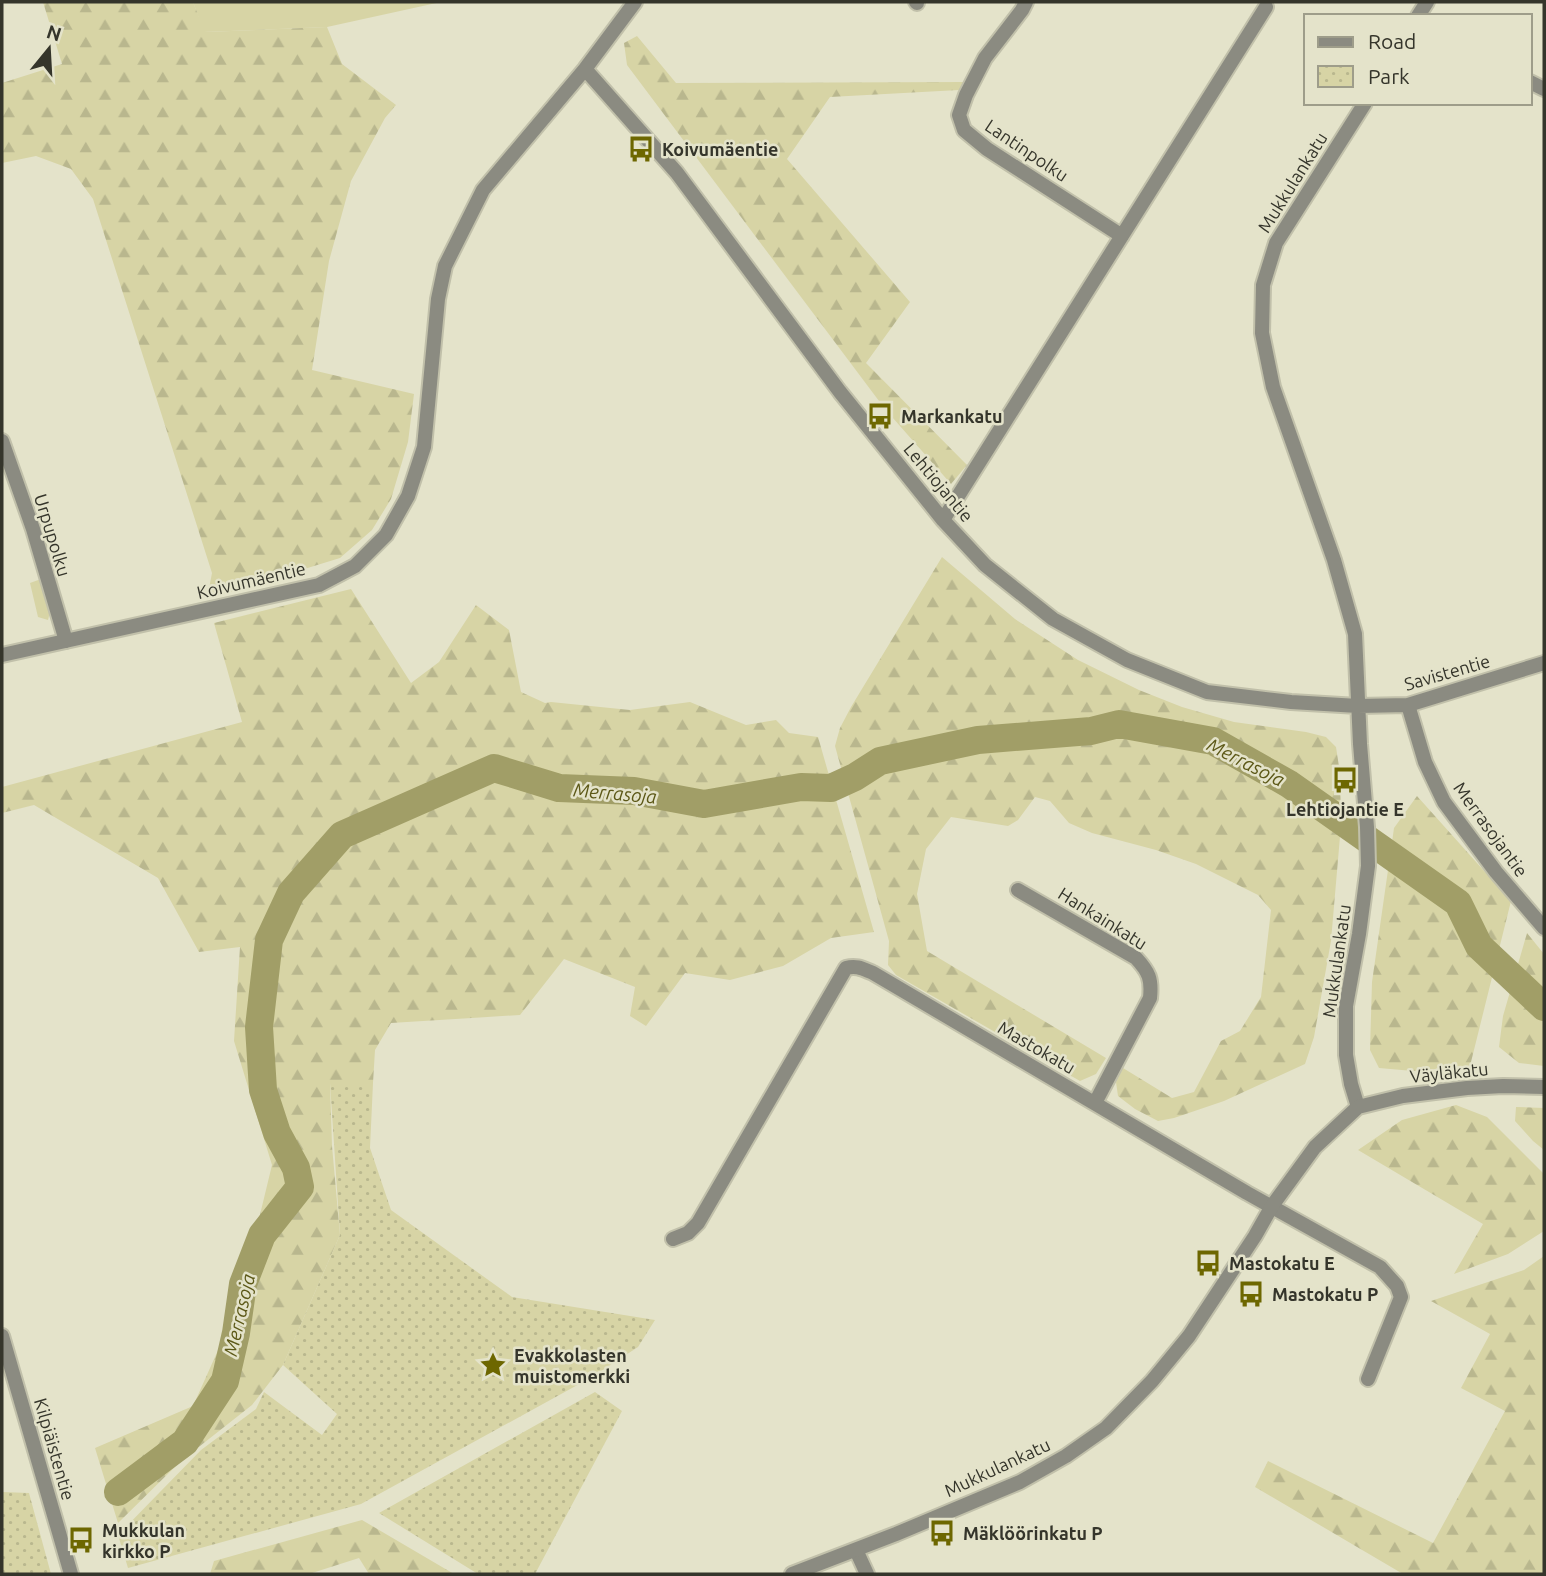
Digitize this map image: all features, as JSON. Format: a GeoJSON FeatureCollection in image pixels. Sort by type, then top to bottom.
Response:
{"type":"FeatureCollection","features":[{"type":"Feature","properties":{"kind":"street","name":"Koivumäentie"},"geometry":{"type":"LineString","coordinates":[[2,655],[319,585],[355,566],[386,535],[408,496],[424,447],[438,299],[445,266],[484,190],[584,69],[635,2]]}},
{"type":"Feature","properties":{"kind":"street","name":"Lantinpolku"},"geometry":{"type":"LineString","coordinates":[[1026,2],[985,58],[966,95],[960,115],[964,130],[987,149],[1122,236]]}},
{"type":"Feature","properties":{"kind":"street"},"geometry":{"type":"LineString","coordinates":[[943,520],[1266,8]]}},
{"type":"Feature","properties":{"kind":"street","name":"Lehtiojantie"},"geometry":{"type":"LineString","coordinates":[[584,69],[677,173],[841,392],[943,520],[985,565],[1053,618],[1127,660],[1207,692],[1291,702],[1358,706]]}},
{"type":"Feature","properties":{"kind":"street","name":"Mukkulankatu"},"geometry":{"type":"LineString","coordinates":[[792,1574],[1020,1482],[1066,1456],[1105,1428],[1152,1381],[1189,1336],[1272,1206],[1315,1147],[1358,1107],[1346,1055],[1346,1006],[1368,866],[1355,635],[1334,560],[1273,387],[1262,333],[1263,285],[1276,243],[1363,105]]}},
{"type":"Feature","properties":{"kind":"street","name":"Urpupolku"},"geometry":{"type":"LineString","coordinates":[[2,442],[33,529],[65,641]]}},
{"type":"Feature","properties":{"kind":"street","name":"Savistentie"},"geometry":{"type":"LineString","coordinates":[[1358,706],[1408,705],[1544,663]]}},
{"type":"Feature","properties":{"kind":"street","name":"Merrasojantie"},"geometry":{"type":"LineString","coordinates":[[1408,705],[1425,762],[1444,802],[1496,872],[1544,928]]}},
{"type":"Feature","properties":{"kind":"street","name":"Hankainkatu"},"geometry":{"type":"LineString","coordinates":[[1018,890],[1136,958],[1152,982],[1150,998],[1095,1103]]}},
{"type":"Feature","properties":{"kind":"street","name":"Mastokatu"},"geometry":{"type":"LineString","coordinates":[[673,1239],[688,1233],[698,1223],[846,968],[853,966],[873,973],[1380,1267],[1397,1286],[1401,1297],[1368,1379]]}},
{"type":"Feature","properties":{"kind":"street","name":"Väyläkatu"},"geometry":{"type":"LineString","coordinates":[[1358,1107],[1403,1096],[1467,1088],[1544,1087]]}},
{"type":"Feature","properties":{"kind":"street","name":"Kilpiäistentie"},"geometry":{"type":"LineString","coordinates":[[2,1336],[71,1574]]}},
{"type":"Feature","properties":{"kind":"street"},"geometry":{"type":"LineString","coordinates":[[856,1550],[867,1574]]}},
{"type":"Feature","properties":{"kind":"green space"},"geometry":{"type":"Polygon","coordinates":[[[43,2],[193,2],[205,32],[327,27],[342,64],[396,105],[385,118],[351,181],[329,261],[312,370],[414,394],[408,442],[391,499],[372,530],[340,558],[207,599],[212,573],[93,199],[71,169],[36,156],[2,163],[2,83],[62,64],[43,2]]]}},
{"type":"Feature","properties":{"kind":"green space"},"geometry":{"type":"Polygon","coordinates":[[[193,2],[441,2],[327,27],[204,32],[193,2]]]}},
{"type":"Feature","properties":{"kind":"green space"},"geometry":{"type":"Polygon","coordinates":[[[637,36],[676,83],[965,82],[959,90],[830,97],[787,159],[910,302],[866,363],[967,465],[951,484],[885,409],[627,65],[624,43],[637,36]]]}},
{"type":"Feature","properties":{"kind":"green space"},"geometry":{"type":"Polygon","coordinates":[[[942,557],[1015,619],[1078,660],[1139,690],[1182,707],[1234,722],[1326,737],[1336,747],[1340,773],[1341,825],[1331,941],[1314,1037],[1305,1064],[1224,1101],[1158,1121],[1118,1096],[1116,1082],[1123,1068],[1172,1098],[1194,1092],[1221,1041],[1240,1031],[1261,997],[1271,910],[1258,895],[1196,864],[1092,833],[1069,823],[1050,801],[1035,797],[1018,820],[1008,826],[951,817],[926,849],[917,894],[927,951],[1106,1058],[1096,1074],[1080,1081],[896,975],[888,965],[889,941],[835,746],[840,728],[851,707],[942,557]]]}},
{"type":"Feature","properties":{"kind":"green space"},"geometry":{"type":"Polygon","coordinates":[[[41,579],[50,612],[48,620],[38,617],[30,583],[41,579]]]}},
{"type":"Feature","properties":{"kind":"green space"},"geometry":{"type":"Polygon","coordinates":[[[351,589],[411,683],[439,662],[476,605],[509,630],[521,692],[545,703],[630,710],[690,702],[746,725],[776,720],[789,733],[818,737],[874,932],[831,938],[783,966],[730,980],[685,973],[646,1026],[630,1016],[635,987],[564,959],[520,1015],[391,1023],[375,1050],[373,1083],[330,1083],[332,1146],[340,1235],[283,1365],[252,1405],[181,1461],[118,1523],[95,1448],[193,1406],[232,1319],[237,1277],[257,1227],[272,1165],[234,1041],[240,947],[199,952],[158,878],[34,805],[2,813],[2,787],[242,722],[214,623],[351,589]]]}},
{"type":"Feature","properties":{"kind":"green space"},"geometry":{"type":"Polygon","coordinates":[[[1417,796],[1511,901],[1470,1066],[1413,1071],[1379,1068],[1370,1050],[1372,982],[1394,828],[1417,796]]]}},
{"type":"Feature","properties":{"kind":"green space"},"geometry":{"type":"Polygon","coordinates":[[[1527,933],[1544,954],[1544,1066],[1519,1063],[1499,1047],[1503,1016],[1527,933]]]}},
{"type":"Feature","properties":{"kind":"green space"},"geometry":{"type":"Polygon","coordinates":[[[330,1083],[373,1083],[370,1148],[391,1210],[512,1297],[655,1320],[638,1347],[592,1377],[361,1504],[128,1568],[118,1535],[201,1450],[256,1409],[264,1392],[322,1435],[337,1414],[283,1365],[340,1235],[330,1083]]]}},
{"type":"Feature","properties":{"kind":"green space"},"geometry":{"type":"Polygon","coordinates":[[[1456,1105],[1487,1117],[1544,1174],[1544,1231],[1508,1254],[1454,1274],[1483,1224],[1358,1150],[1402,1120],[1456,1105]]]}},
{"type":"Feature","properties":{"kind":"green space"},"geometry":{"type":"Polygon","coordinates":[[[1516,1107],[1544,1108],[1544,1150],[1515,1121],[1516,1107]]]}},
{"type":"Feature","properties":{"kind":"green space"},"geometry":{"type":"Polygon","coordinates":[[[1544,1256],[1544,1574],[1403,1574],[1255,1487],[1268,1461],[1433,1543],[1505,1411],[1461,1388],[1490,1334],[1431,1301],[1524,1270],[1544,1256]]]}},
{"type":"Feature","properties":{"kind":"green space"},"geometry":{"type":"Polygon","coordinates":[[[595,1392],[622,1411],[535,1574],[478,1574],[379,1513],[595,1392]]]}},
{"type":"Feature","properties":{"kind":"green space"},"geometry":{"type":"Polygon","coordinates":[[[2,1492],[29,1493],[51,1574],[2,1574],[2,1492]]]}},
{"type":"Feature","properties":{"kind":"green space"},"geometry":{"type":"Polygon","coordinates":[[[362,1520],[454,1574],[369,1574],[359,1558],[309,1574],[210,1574],[214,1561],[362,1520]]]}},
{"type":"Feature","properties":{"kind":"waterway","name":"Merrasoja"},"geometry":{"type":"LineString","coordinates":[[118,1492],[185,1442],[225,1381],[243,1284],[262,1235],[300,1187],[296,1168],[277,1133],[263,1090],[259,1027],[269,940],[291,893],[342,835],[494,768],[559,788],[634,791],[704,804],[801,787],[831,788],[880,761],[978,740],[1091,731],[1119,724],[1213,741],[1289,784],[1458,903],[1479,946],[1544,1007]]}},
{"type":"Feature","properties":{"kind":"place","name":"Koivumäentie"},"geometry":{"type":"Point","coordinates":[641,149]}},
{"type":"Feature","properties":{"kind":"place","name":"Markankatu"},"geometry":{"type":"Point","coordinates":[880,416]}},
{"type":"Feature","properties":{"kind":"place","name":"Lehtiojantie E"},"geometry":{"type":"Point","coordinates":[1345,780]}},
{"type":"Feature","properties":{"kind":"place","name":"Mastokatu E"},"geometry":{"type":"Point","coordinates":[1208,1263]}},
{"type":"Feature","properties":{"kind":"place","name":"Mastokatu P"},"geometry":{"type":"Point","coordinates":[1251,1294]}},
{"type":"Feature","properties":{"kind":"place","name":"Evakkolasten muistomerkki"},"geometry":{"type":"Point","coordinates":[493,1365]}},
{"type":"Feature","properties":{"kind":"place","name":"Mäklöörinkatu P"},"geometry":{"type":"Point","coordinates":[942,1533]}},
{"type":"Feature","properties":{"kind":"place","name":"Mukkulan kirkko P"},"geometry":{"type":"Point","coordinates":[81,1540]}}]}
